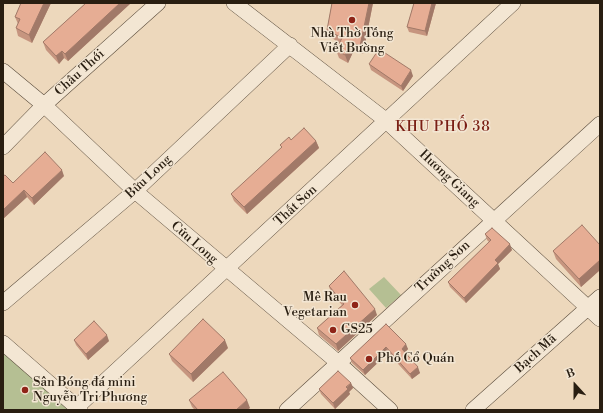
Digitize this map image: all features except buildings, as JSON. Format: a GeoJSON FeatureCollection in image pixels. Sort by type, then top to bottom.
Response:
{"type":"FeatureCollection","features":[{"type":"Feature","properties":{"kind":"street","name":"Châu Thới"},"geometry":{"type":"LineString","coordinates":[[3,147],[44,105],[158,3]]}},
{"type":"Feature","properties":{"kind":"street","name":"Hương Giang"},"geometry":{"type":"LineString","coordinates":[[234,3],[387,121],[600,319]]}},
{"type":"Feature","properties":{"kind":"street","name":"Thất Sơn"},"geometry":{"type":"LineString","coordinates":[[79,409],[513,3]]}},
{"type":"Feature","properties":{"kind":"street","name":"Bửu Long"},"geometry":{"type":"LineString","coordinates":[[3,303],[135,191],[290,45]]}},
{"type":"Feature","properties":{"kind":"street","name":"Cửu Long"},"geometry":{"type":"LineString","coordinates":[[3,70],[44,105],[135,191],[338,363],[390,410]]}},
{"type":"Feature","properties":{"kind":"street","name":"Trường Sơn"},"geometry":{"type":"LineString","coordinates":[[287,410],[600,124]]}},
{"type":"Feature","properties":{"kind":"street","name":"Bạch Mã"},"geometry":{"type":"LineString","coordinates":[[473,410],[600,297]]}},
{"type":"Feature","properties":{"kind":"street"},"geometry":{"type":"LineString","coordinates":[[3,343],[79,409]]}},
{"type":"Feature","properties":{"kind":"green space"},"geometry":{"type":"Polygon","coordinates":[[[384,277],[401,295],[386,308],[369,289],[384,277]]]}},
{"type":"Feature","properties":{"kind":"green space","name":"Sân Bóng đá mini Nguyễn Tri Phương"},"geometry":{"type":"Polygon","coordinates":[[[3,352],[69,410],[3,410],[3,352]]]}},
{"type":"Feature","properties":{"kind":"place","name":"Nhà Thờ Tống Viết Bường"},"geometry":{"type":"Point","coordinates":[352,20]}},
{"type":"Feature","properties":{"kind":"place","name":"Mê Rau Vegetarian"},"geometry":{"type":"Point","coordinates":[355,305]}},
{"type":"Feature","properties":{"kind":"place","name":"GS25"},"geometry":{"type":"Point","coordinates":[333,330]}},
{"type":"Feature","properties":{"kind":"place","name":"Phố Cổ Quán"},"geometry":{"type":"Point","coordinates":[369,359]}},
{"type":"Feature","properties":{"kind":"place","name":"Sân Bóng đá mini Nguyễn Tri Phương"},"geometry":{"type":"Point","coordinates":[25,390]}},
{"type":"Feature","properties":{"kind":"district","name":"KHU PHỐ 38"},"geometry":{"type":"Point","coordinates":[443,128]}}]}
